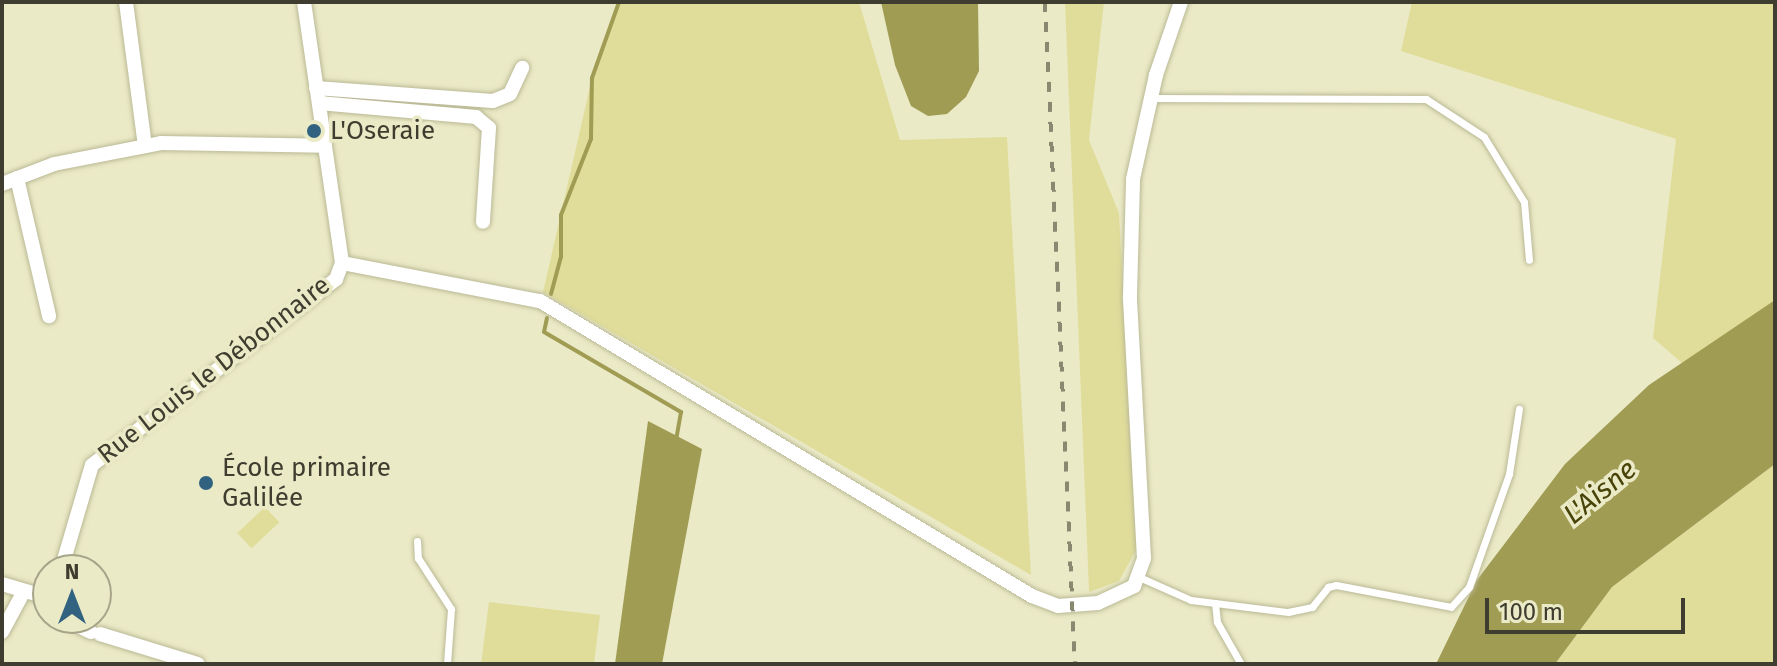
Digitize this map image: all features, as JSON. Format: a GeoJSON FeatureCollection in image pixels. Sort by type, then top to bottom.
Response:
{"type":"FeatureCollection","features":[{"type":"Feature","properties":{"kind":"street"},"geometry":{"type":"LineString","coordinates":[[126,2],[145,146]]}},
{"type":"Feature","properties":{"kind":"street"},"geometry":{"type":"LineString","coordinates":[[304,2],[342,263],[540,301],[1041,600],[1069,607],[1098,603],[1125,593],[1139,577],[1144,545],[1130,245],[1133,179],[1150,99],[1181,2]]}},
{"type":"Feature","properties":{"kind":"street"},"geometry":{"type":"LineString","coordinates":[[316,88],[493,101],[510,94],[522,68]]}},
{"type":"Feature","properties":{"kind":"street"},"geometry":{"type":"LineString","coordinates":[[319,103],[476,117],[489,128],[483,222]]}},
{"type":"Feature","properties":{"kind":"street"},"geometry":{"type":"LineString","coordinates":[[2,184],[54,164],[177,142],[325,146]]}},
{"type":"Feature","properties":{"kind":"street"},"geometry":{"type":"LineString","coordinates":[[17,178],[49,316]]}},
{"type":"Feature","properties":{"kind":"street","name":"Rue Louis le Débonnaire"},"geometry":{"type":"LineString","coordinates":[[66,554],[92,465],[336,279],[342,263]]}},
{"type":"Feature","properties":{"kind":"street"},"geometry":{"type":"LineString","coordinates":[[2,584],[32,595]]}},
{"type":"Feature","properties":{"kind":"street"},"geometry":{"type":"LineString","coordinates":[[2,632],[23,593]]}},
{"type":"Feature","properties":{"kind":"street"},"geometry":{"type":"LineString","coordinates":[[99,634],[198,664]]}},
{"type":"Feature","properties":{"kind":"lane"},"geometry":{"type":"LineString","coordinates":[[1150,99],[1426,99],[1484,137],[1524,202],[1529,260]]}},
{"type":"Feature","properties":{"kind":"lane"},"geometry":{"type":"LineString","coordinates":[[1139,577],[1191,600],[1303,612],[1336,585],[1451,607],[1469,587],[1509,474],[1519,409]]}},
{"type":"Feature","properties":{"kind":"lane"},"geometry":{"type":"LineString","coordinates":[[417,541],[418,558],[451,609],[447,664]]}},
{"type":"Feature","properties":{"kind":"lane"},"geometry":{"type":"LineString","coordinates":[[1215,603],[1217,622],[1241,664]]}},
{"type":"Feature","properties":{"kind":"shaded area"},"geometry":{"type":"Polygon","coordinates":[[[619,2],[859,2],[900,140],[1007,137],[1031,575],[543,292],[592,78],[619,2]]]}},
{"type":"Feature","properties":{"kind":"shaded area"},"geometry":{"type":"Polygon","coordinates":[[[1065,2],[1104,2],[1089,140],[1119,213],[1137,548],[1119,581],[1089,592],[1065,2]]]}},
{"type":"Feature","properties":{"kind":"shaded area"},"geometry":{"type":"Polygon","coordinates":[[[1412,2],[1775,2],[1775,443],[1653,338],[1676,139],[1401,51],[1412,2]]]}},
{"type":"Feature","properties":{"kind":"shaded area"},"geometry":{"type":"Polygon","coordinates":[[[1775,464],[1775,664],[1555,664],[1612,587],[1775,464]]]}},
{"type":"Feature","properties":{"kind":"shaded area"},"geometry":{"type":"Polygon","coordinates":[[[265,507],[279,522],[252,548],[237,533],[265,507]]]}},
{"type":"Feature","properties":{"kind":"shaded area"},"geometry":{"type":"Polygon","coordinates":[[[489,602],[600,615],[594,664],[481,664],[489,602]]]}},
{"type":"Feature","properties":{"kind":"water"},"geometry":{"type":"Polygon","coordinates":[[[881,2],[978,2],[979,71],[966,97],[947,114],[928,116],[911,106],[895,65],[881,2]]]}},
{"type":"Feature","properties":{"kind":"water","name":"L'Aisne"},"geometry":{"type":"Polygon","coordinates":[[[1775,300],[1775,464],[1612,587],[1555,664],[1436,664],[1477,580],[1565,464],[1649,385],[1775,300]]]}},
{"type":"Feature","properties":{"kind":"water"},"geometry":{"type":"Polygon","coordinates":[[[648,421],[702,449],[662,664],[615,664],[648,421]]]}},
{"type":"Feature","properties":{"kind":"waterway"},"geometry":{"type":"LineString","coordinates":[[551,294],[561,257],[561,215],[591,139],[592,78],[619,2]]}},
{"type":"Feature","properties":{"kind":"waterway"},"geometry":{"type":"LineString","coordinates":[[547,318],[544,332],[681,412],[676,441]]}},
{"type":"Feature","properties":{"kind":"railway"},"geometry":{"type":"LineString","coordinates":[[1045,2],[1075,664]]}},
{"type":"Feature","properties":{"kind":"place","name":"L'Oseraie"},"geometry":{"type":"Point","coordinates":[314,131]}},
{"type":"Feature","properties":{"kind":"place","name":"École primaire Galilée"},"geometry":{"type":"Point","coordinates":[206,483]}}]}
